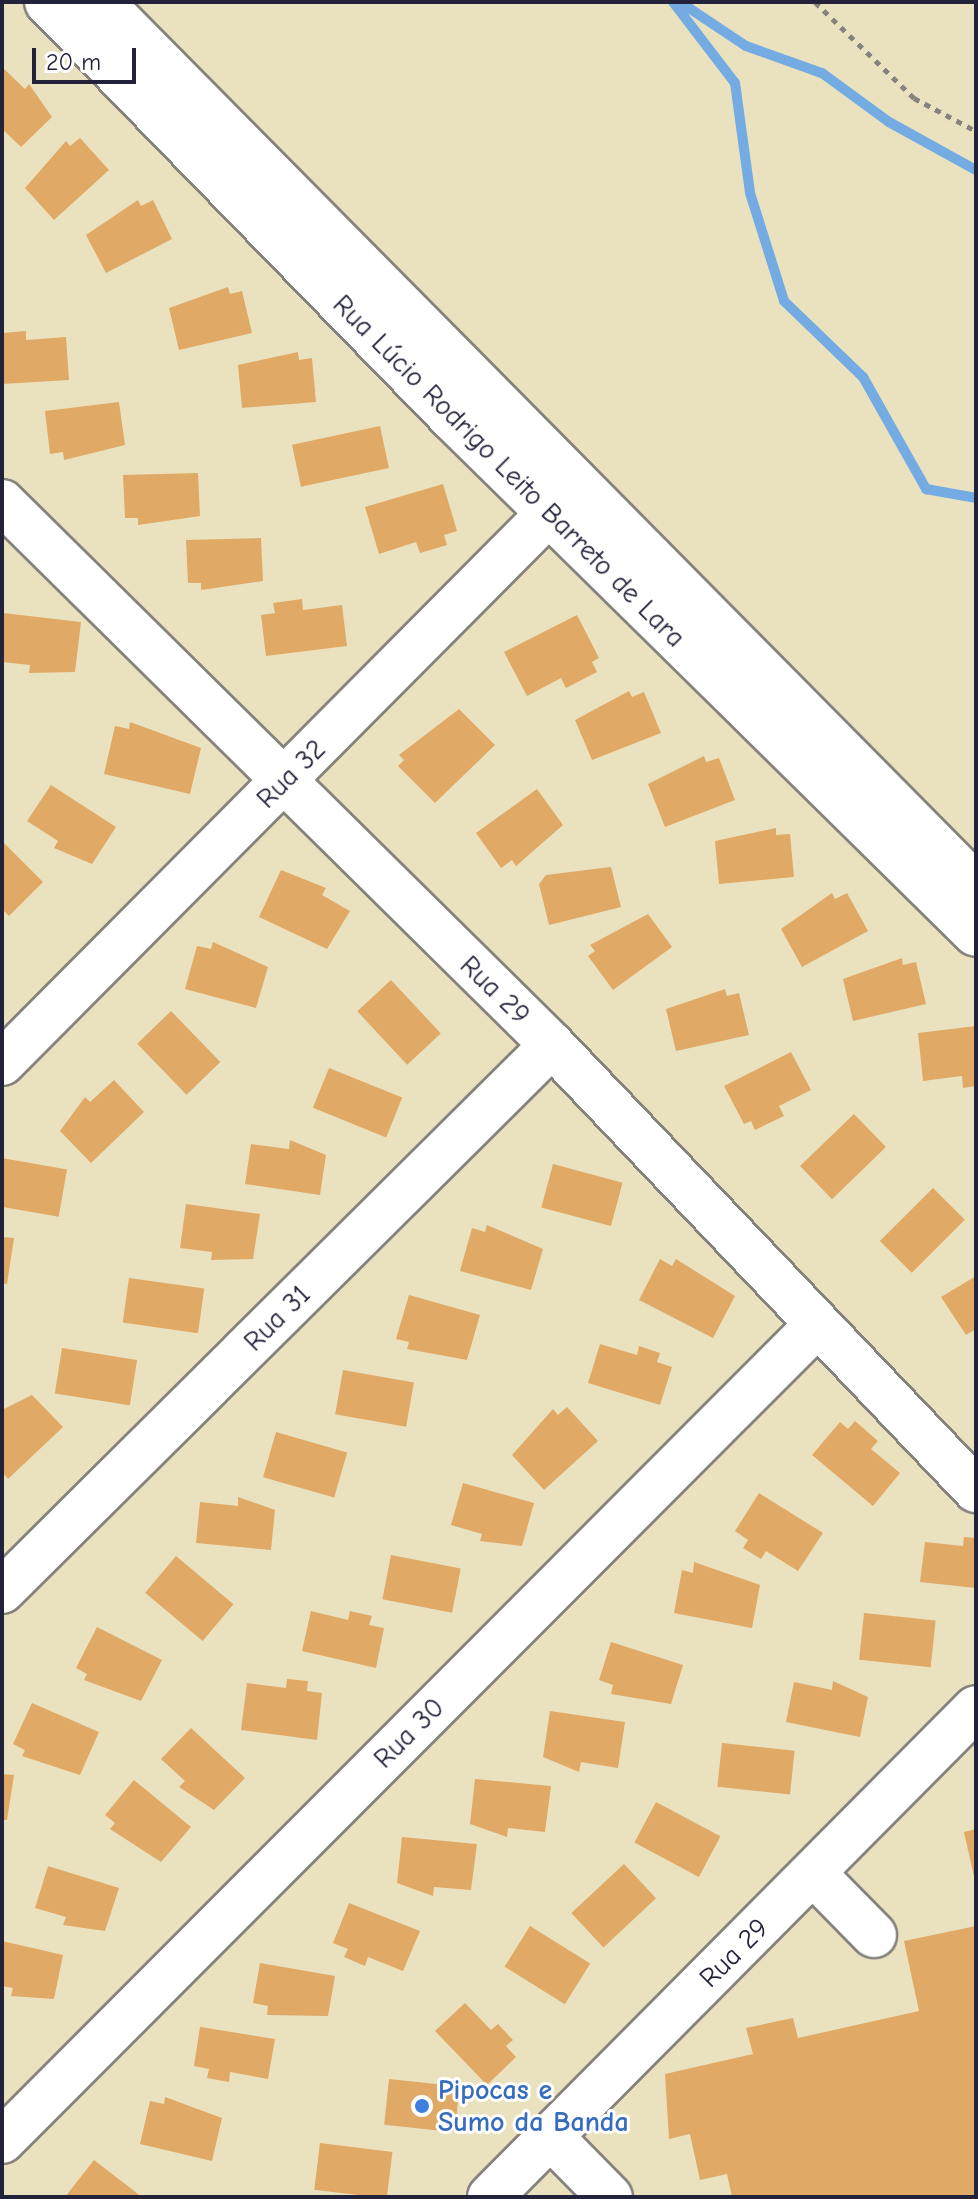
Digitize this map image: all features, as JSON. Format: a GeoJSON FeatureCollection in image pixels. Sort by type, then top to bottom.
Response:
{"type":"FeatureCollection","features":[{"type":"Feature","properties":{"kind":"street","name":"Rua Lúcio Rodrigo Leito Barreto de Lara"},"geometry":{"type":"LineString","coordinates":[[47,2],[976,886]]}},
{"type":"Feature","properties":{"kind":"street","name":"Rua Lúcio Rodrigo Leito Barreto de Lara"},"geometry":{"type":"LineString","coordinates":[[101,2],[976,934]]}},
{"type":"Feature","properties":{"kind":"street","name":"Rua 32"},"geometry":{"type":"LineString","coordinates":[[2,1063],[565,497]]}},
{"type":"Feature","properties":{"kind":"street","name":"Rua 29"},"geometry":{"type":"LineString","coordinates":[[6,514],[552,1045],[976,1490]]}},
{"type":"Feature","properties":{"kind":"street","name":"Rua 31"},"geometry":{"type":"LineString","coordinates":[[2,1591],[552,1045]]}},
{"type":"Feature","properties":{"kind":"street","name":"Rua 30"},"geometry":{"type":"LineString","coordinates":[[2,2141],[817,1325]]}},
{"type":"Feature","properties":{"kind":"street","name":"Rua 29"},"geometry":{"type":"LineString","coordinates":[[490,2197],[976,1708]]}},
{"type":"Feature","properties":{"kind":"street"},"geometry":{"type":"LineString","coordinates":[[813,1873],[874,1935]]}},
{"type":"Feature","properties":{"kind":"street"},"geometry":{"type":"LineString","coordinates":[[551,2137],[610,2197]]}},
{"type":"Feature","properties":{"kind":"path"},"geometry":{"type":"LineString","coordinates":[[815,2],[914,98],[976,131]]}},
{"type":"Feature","properties":{"kind":"building"},"geometry":{"type":"Polygon","coordinates":[[[2,67],[25,89],[29,84],[52,117],[21,147],[2,129],[2,67]]]}},
{"type":"Feature","properties":{"kind":"building"},"geometry":{"type":"Polygon","coordinates":[[[80,138],[109,170],[54,220],[25,188],[66,141],[70,146],[80,138]]]}},
{"type":"Feature","properties":{"kind":"building"},"geometry":{"type":"Polygon","coordinates":[[[138,200],[141,206],[153,200],[172,239],[106,273],[86,235],[138,200]]]}},
{"type":"Feature","properties":{"kind":"building"},"geometry":{"type":"Polygon","coordinates":[[[228,287],[230,294],[242,291],[252,333],[179,350],[169,308],[228,287]]]}},
{"type":"Feature","properties":{"kind":"building"},"geometry":{"type":"Polygon","coordinates":[[[26,331],[26,340],[66,337],[69,380],[2,384],[2,333],[26,331]]]}},
{"type":"Feature","properties":{"kind":"building"},"geometry":{"type":"Polygon","coordinates":[[[298,352],[299,360],[312,358],[316,402],[242,408],[238,365],[298,352]]]}},
{"type":"Feature","properties":{"kind":"building"},"geometry":{"type":"Polygon","coordinates":[[[119,402],[125,445],[64,460],[63,452],[50,454],[45,411],[119,402]]]}},
{"type":"Feature","properties":{"kind":"building"},"geometry":{"type":"Polygon","coordinates":[[[380,426],[389,468],[301,487],[292,445],[380,426]]]}},
{"type":"Feature","properties":{"kind":"building"},"geometry":{"type":"Polygon","coordinates":[[[198,473],[200,516],[138,525],[138,518],[125,518],[123,475],[198,473]]]}},
{"type":"Feature","properties":{"kind":"building"},"geometry":{"type":"Polygon","coordinates":[[[443,484],[457,531],[444,535],[447,545],[420,553],[416,542],[379,554],[365,507],[443,484]]]}},
{"type":"Feature","properties":{"kind":"building"},"geometry":{"type":"Polygon","coordinates":[[[261,538],[263,581],[201,590],[201,583],[188,583],[186,540],[261,538]]]}},
{"type":"Feature","properties":{"kind":"building"},"geometry":{"type":"Polygon","coordinates":[[[302,599],[303,610],[342,605],[347,646],[266,656],[261,615],[275,613],[273,603],[302,599]]]}},
{"type":"Feature","properties":{"kind":"building"},"geometry":{"type":"Polygon","coordinates":[[[3,613],[81,622],[75,672],[29,673],[30,665],[2,662],[3,613]]]}},
{"type":"Feature","properties":{"kind":"building"},"geometry":{"type":"Polygon","coordinates":[[[577,615],[599,658],[592,662],[597,672],[566,688],[561,678],[527,696],[504,652],[577,615]]]}},
{"type":"Feature","properties":{"kind":"building"},"geometry":{"type":"Polygon","coordinates":[[[629,691],[632,697],[644,692],[661,733],[592,760],[575,720],[629,691]]]}},
{"type":"Feature","properties":{"kind":"building"},"geometry":{"type":"Polygon","coordinates":[[[459,709],[495,745],[435,803],[398,766],[404,760],[399,755],[459,709]]]}},
{"type":"Feature","properties":{"kind":"building"},"geometry":{"type":"Polygon","coordinates":[[[130,722],[201,748],[190,794],[104,774],[115,726],[129,729],[130,722]]]}},
{"type":"Feature","properties":{"kind":"building"},"geometry":{"type":"Polygon","coordinates":[[[704,756],[706,762],[719,758],[735,800],[665,827],[648,784],[704,756]]]}},
{"type":"Feature","properties":{"kind":"building"},"geometry":{"type":"Polygon","coordinates":[[[51,785],[116,827],[92,864],[54,848],[58,841],[27,821],[51,785]]]}},
{"type":"Feature","properties":{"kind":"building"},"geometry":{"type":"Polygon","coordinates":[[[537,789],[563,825],[516,866],[512,860],[501,868],[476,833],[537,789]]]}},
{"type":"Feature","properties":{"kind":"building"},"geometry":{"type":"Polygon","coordinates":[[[776,828],[776,835],[790,834],[794,877],[719,884],[715,841],[776,828]]]}},
{"type":"Feature","properties":{"kind":"building"},"geometry":{"type":"Polygon","coordinates":[[[2,841],[43,882],[9,916],[2,909],[2,841]]]}},
{"type":"Feature","properties":{"kind":"building"},"geometry":{"type":"Polygon","coordinates":[[[611,867],[621,907],[549,925],[539,884],[546,875],[611,867]]]}},
{"type":"Feature","properties":{"kind":"building"},"geometry":{"type":"Polygon","coordinates":[[[281,870],[326,888],[322,895],[350,911],[327,949],[259,917],[281,870]]]}},
{"type":"Feature","properties":{"kind":"building"},"geometry":{"type":"Polygon","coordinates":[[[832,893],[835,899],[847,893],[868,931],[802,967],[781,929],[832,893]]]}},
{"type":"Feature","properties":{"kind":"building"},"geometry":{"type":"Polygon","coordinates":[[[648,914],[672,947],[613,990],[588,956],[595,951],[590,945],[648,914]]]}},
{"type":"Feature","properties":{"kind":"building"},"geometry":{"type":"Polygon","coordinates":[[[213,942],[268,967],[256,1008],[185,989],[197,946],[211,949],[213,942]]]}},
{"type":"Feature","properties":{"kind":"building"},"geometry":{"type":"Polygon","coordinates":[[[902,958],[903,965],[916,962],[926,1004],[853,1021],[843,979],[902,958]]]}},
{"type":"Feature","properties":{"kind":"building"},"geometry":{"type":"Polygon","coordinates":[[[391,980],[441,1033],[407,1065],[357,1011],[391,980]]]}},
{"type":"Feature","properties":{"kind":"building"},"geometry":{"type":"Polygon","coordinates":[[[725,989],[727,996],[739,993],[749,1035],[676,1051],[666,1009],[725,989]]]}},
{"type":"Feature","properties":{"kind":"building"},"geometry":{"type":"Polygon","coordinates":[[[171,1011],[220,1062],[187,1095],[137,1044],[171,1011]]]}},
{"type":"Feature","properties":{"kind":"building"},"geometry":{"type":"Polygon","coordinates":[[[976,1026],[976,1086],[963,1088],[962,1076],[923,1081],[918,1033],[976,1026]]]}},
{"type":"Feature","properties":{"kind":"building"},"geometry":{"type":"Polygon","coordinates":[[[791,1052],[811,1090],[779,1106],[784,1116],[755,1130],[751,1121],[744,1124],[724,1086],[791,1052]]]}},
{"type":"Feature","properties":{"kind":"building"},"geometry":{"type":"Polygon","coordinates":[[[329,1068],[402,1098],[386,1137],[313,1108],[329,1068]]]}},
{"type":"Feature","properties":{"kind":"building"},"geometry":{"type":"Polygon","coordinates":[[[114,1080],[144,1112],[91,1163],[60,1131],[85,1097],[90,1102],[114,1080]]]}},
{"type":"Feature","properties":{"kind":"building"},"geometry":{"type":"Polygon","coordinates":[[[854,1114],[886,1147],[832,1199],[800,1166],[854,1114]]]}},
{"type":"Feature","properties":{"kind":"building"},"geometry":{"type":"Polygon","coordinates":[[[290,1140],[326,1155],[320,1195],[245,1184],[251,1144],[289,1149],[290,1140]]]}},
{"type":"Feature","properties":{"kind":"building"},"geometry":{"type":"Polygon","coordinates":[[[2,1158],[67,1169],[59,1217],[2,1207],[2,1158]]]}},
{"type":"Feature","properties":{"kind":"building"},"geometry":{"type":"Polygon","coordinates":[[[553,1164],[623,1183],[611,1226],[541,1207],[553,1164]]]}},
{"type":"Feature","properties":{"kind":"building"},"geometry":{"type":"Polygon","coordinates":[[[933,1188],[965,1220],[912,1273],[880,1241],[933,1188]]]}},
{"type":"Feature","properties":{"kind":"building"},"geometry":{"type":"Polygon","coordinates":[[[186,1204],[260,1214],[253,1259],[211,1260],[212,1252],[180,1248],[186,1204]]]}},
{"type":"Feature","properties":{"kind":"building"},"geometry":{"type":"Polygon","coordinates":[[[487,1225],[543,1249],[531,1290],[460,1271],[472,1228],[485,1232],[487,1225]]]}},
{"type":"Feature","properties":{"kind":"building"},"geometry":{"type":"Polygon","coordinates":[[[2,1237],[14,1238],[7,1284],[2,1283],[2,1237]]]}},
{"type":"Feature","properties":{"kind":"building"},"geometry":{"type":"Polygon","coordinates":[[[660,1259],[672,1266],[676,1259],[735,1296],[713,1338],[639,1300],[660,1259]]]}},
{"type":"Feature","properties":{"kind":"building"},"geometry":{"type":"Polygon","coordinates":[[[976,1276],[976,1329],[966,1335],[941,1297],[976,1276]]]}},
{"type":"Feature","properties":{"kind":"building"},"geometry":{"type":"Polygon","coordinates":[[[129,1278],[204,1289],[198,1333],[123,1323],[129,1278]]]}},
{"type":"Feature","properties":{"kind":"building"},"geometry":{"type":"Polygon","coordinates":[[[409,1295],[480,1315],[467,1360],[407,1349],[409,1342],[396,1339],[409,1295]]]}},
{"type":"Feature","properties":{"kind":"building"},"geometry":{"type":"Polygon","coordinates":[[[600,1344],[637,1355],[639,1346],[660,1353],[657,1362],[672,1367],[660,1405],[588,1383],[600,1344]]]}},
{"type":"Feature","properties":{"kind":"building"},"geometry":{"type":"Polygon","coordinates":[[[62,1348],[137,1360],[130,1405],[55,1393],[62,1348]]]}},
{"type":"Feature","properties":{"kind":"building"},"geometry":{"type":"Polygon","coordinates":[[[343,1370],[414,1383],[406,1427],[335,1414],[343,1370]]]}},
{"type":"Feature","properties":{"kind":"building"},"geometry":{"type":"Polygon","coordinates":[[[32,1395],[63,1427],[8,1479],[2,1472],[2,1410],[32,1395]]]}},
{"type":"Feature","properties":{"kind":"building"},"geometry":{"type":"Polygon","coordinates":[[[567,1407],[598,1441],[544,1490],[512,1455],[553,1409],[558,1415],[567,1407]]]}},
{"type":"Feature","properties":{"kind":"building"},"geometry":{"type":"Polygon","coordinates":[[[855,1421],[878,1441],[871,1449],[900,1473],[873,1506],[812,1455],[840,1422],[848,1429],[855,1421]]]}},
{"type":"Feature","properties":{"kind":"building"},"geometry":{"type":"Polygon","coordinates":[[[276,1432],[347,1452],[334,1498],[263,1477],[276,1432]]]}},
{"type":"Feature","properties":{"kind":"building"},"geometry":{"type":"Polygon","coordinates":[[[463,1483],[534,1503],[522,1546],[480,1541],[482,1534],[451,1525],[463,1483]]]}},
{"type":"Feature","properties":{"kind":"building"},"geometry":{"type":"Polygon","coordinates":[[[759,1493],[823,1533],[798,1571],[766,1551],[761,1559],[743,1548],[748,1540],[735,1531],[759,1493]]]}},
{"type":"Feature","properties":{"kind":"building"},"geometry":{"type":"Polygon","coordinates":[[[238,1497],[275,1510],[271,1550],[196,1543],[200,1502],[238,1506],[238,1497]]]}},
{"type":"Feature","properties":{"kind":"building"},"geometry":{"type":"Polygon","coordinates":[[[964,1537],[976,1538],[976,1588],[920,1582],[925,1542],[963,1546],[964,1537]]]}},
{"type":"Feature","properties":{"kind":"building"},"geometry":{"type":"Polygon","coordinates":[[[391,1555],[461,1569],[452,1613],[382,1599],[391,1555]]]}},
{"type":"Feature","properties":{"kind":"building"},"geometry":{"type":"Polygon","coordinates":[[[176,1556],[233,1604],[203,1641],[145,1593],[176,1556]]]}},
{"type":"Feature","properties":{"kind":"building"},"geometry":{"type":"Polygon","coordinates":[[[694,1562],[760,1585],[752,1628],[674,1613],[682,1570],[693,1573],[694,1562]]]}},
{"type":"Feature","properties":{"kind":"building"},"geometry":{"type":"Polygon","coordinates":[[[311,1611],[348,1620],[350,1611],[372,1616],[369,1625],[384,1628],[376,1668],[302,1651],[311,1611]]]}},
{"type":"Feature","properties":{"kind":"building"},"geometry":{"type":"Polygon","coordinates":[[[864,1613],[936,1621],[931,1667],[859,1660],[864,1613]]]}},
{"type":"Feature","properties":{"kind":"building"},"geometry":{"type":"Polygon","coordinates":[[[97,1627],[162,1660],[141,1701],[84,1680],[87,1674],[76,1668],[97,1627]]]}},
{"type":"Feature","properties":{"kind":"building"},"geometry":{"type":"Polygon","coordinates":[[[611,1642],[683,1665],[671,1704],[611,1694],[613,1685],[599,1680],[611,1642]]]}},
{"type":"Feature","properties":{"kind":"building"},"geometry":{"type":"Polygon","coordinates":[[[287,1679],[308,1681],[307,1691],[322,1693],[317,1740],[241,1730],[247,1683],[286,1688],[287,1679]]]}},
{"type":"Feature","properties":{"kind":"building"},"geometry":{"type":"Polygon","coordinates":[[[833,1681],[868,1697],[860,1737],[786,1722],[794,1682],[832,1690],[833,1681]]]}},
{"type":"Feature","properties":{"kind":"building"},"geometry":{"type":"Polygon","coordinates":[[[32,1703],[99,1732],[80,1775],[22,1756],[25,1750],[13,1744],[32,1703]]]}},
{"type":"Feature","properties":{"kind":"building"},"geometry":{"type":"Polygon","coordinates":[[[550,1711],[625,1722],[618,1768],[581,1762],[579,1772],[543,1757],[550,1711]]]}},
{"type":"Feature","properties":{"kind":"building"},"geometry":{"type":"Polygon","coordinates":[[[191,1728],[245,1778],[214,1810],[179,1787],[185,1781],[161,1759],[191,1728]]]}},
{"type":"Feature","properties":{"kind":"building"},"geometry":{"type":"Polygon","coordinates":[[[722,1743],[795,1751],[790,1794],[717,1787],[722,1743]]]}},
{"type":"Feature","properties":{"kind":"building"},"geometry":{"type":"Polygon","coordinates":[[[2,1774],[14,1775],[7,1820],[2,1820],[2,1774]]]}},
{"type":"Feature","properties":{"kind":"building"},"geometry":{"type":"Polygon","coordinates":[[[475,1779],[551,1786],[545,1832],[508,1828],[507,1837],[470,1824],[475,1779]]]}},
{"type":"Feature","properties":{"kind":"building"},"geometry":{"type":"Polygon","coordinates":[[[134,1780],[191,1827],[161,1862],[110,1829],[115,1823],[105,1815],[134,1780]]]}},
{"type":"Feature","properties":{"kind":"building"},"geometry":{"type":"Polygon","coordinates":[[[656,1802],[720,1836],[699,1877],[634,1843],[656,1802]]]}},
{"type":"Feature","properties":{"kind":"building"},"geometry":{"type":"Polygon","coordinates":[[[976,1829],[976,1881],[975,1881],[964,1832],[976,1829]]]}},
{"type":"Feature","properties":{"kind":"building"},"geometry":{"type":"Polygon","coordinates":[[[402,1837],[477,1844],[471,1890],[434,1887],[433,1896],[397,1883],[402,1837]]]}},
{"type":"Feature","properties":{"kind":"building"},"geometry":{"type":"Polygon","coordinates":[[[624,1864],[656,1898],[603,1947],[571,1913],[624,1864]]]}},
{"type":"Feature","properties":{"kind":"building"},"geometry":{"type":"Polygon","coordinates":[[[48,1866],[119,1888],[105,1931],[63,1925],[66,1917],[35,1908],[48,1866]]]}},
{"type":"Feature","properties":{"kind":"building"},"geometry":{"type":"Polygon","coordinates":[[[349,1903],[420,1931],[403,1971],[368,1957],[365,1966],[344,1957],[348,1949],[333,1943],[349,1903]]]}},
{"type":"Feature","properties":{"kind":"building"},"geometry":{"type":"Polygon","coordinates":[[[530,1926],[590,1964],[565,2004],[505,1967],[530,1926]]]}},
{"type":"Feature","properties":{"kind":"building"},"geometry":{"type":"Polygon","coordinates":[[[976,1926],[976,2197],[732,2197],[727,2174],[700,2180],[690,2134],[669,2139],[665,2074],[753,2054],[746,2028],[793,2018],[798,2038],[919,2011],[904,1941],[976,1926]]]}},
{"type":"Feature","properties":{"kind":"building"},"geometry":{"type":"Polygon","coordinates":[[[2,1941],[63,1955],[54,1999],[11,1996],[13,1988],[2,1986],[2,1941]]]}},
{"type":"Feature","properties":{"kind":"building"},"geometry":{"type":"Polygon","coordinates":[[[260,1963],[335,1976],[328,2016],[267,2015],[268,2006],[253,2003],[260,1963]]]}},
{"type":"Feature","properties":{"kind":"building"},"geometry":{"type":"Polygon","coordinates":[[[465,2003],[491,2030],[498,2024],[513,2040],[506,2046],[516,2057],[487,2085],[435,2031],[465,2003]]]}},
{"type":"Feature","properties":{"kind":"building"},"geometry":{"type":"Polygon","coordinates":[[[200,2027],[275,2039],[268,2079],[230,2072],[229,2082],[207,2078],[209,2069],[194,2066],[200,2027]]]}},
{"type":"Feature","properties":{"kind":"building","name":"Pipocas e Sumo da Banda"},"geometry":{"type":"Polygon","coordinates":[[[389,2079],[460,2086],[455,2132],[384,2125],[389,2079]]]}},
{"type":"Feature","properties":{"kind":"building"},"geometry":{"type":"Polygon","coordinates":[[[165,2097],[222,2118],[212,2161],[140,2144],[150,2101],[164,2104],[165,2097]]]}},
{"type":"Feature","properties":{"kind":"building"},"geometry":{"type":"Polygon","coordinates":[[[320,2143],[392,2152],[387,2197],[314,2190],[320,2143]]]}},
{"type":"Feature","properties":{"kind":"building"},"geometry":{"type":"Polygon","coordinates":[[[94,2160],[142,2197],[65,2197],[94,2160]]]}},
{"type":"Feature","properties":{"kind":"waterway"},"geometry":{"type":"LineString","coordinates":[[673,2],[735,83],[750,193],[784,301],[863,377],[926,489],[976,498]]}},
{"type":"Feature","properties":{"kind":"waterway"},"geometry":{"type":"LineString","coordinates":[[680,2],[746,46],[822,73],[889,122],[976,170]]}},
{"type":"Feature","properties":{"kind":"place","name":"Pipocas e Sumo da Banda"},"geometry":{"type":"Point","coordinates":[422,2106]}}]}
